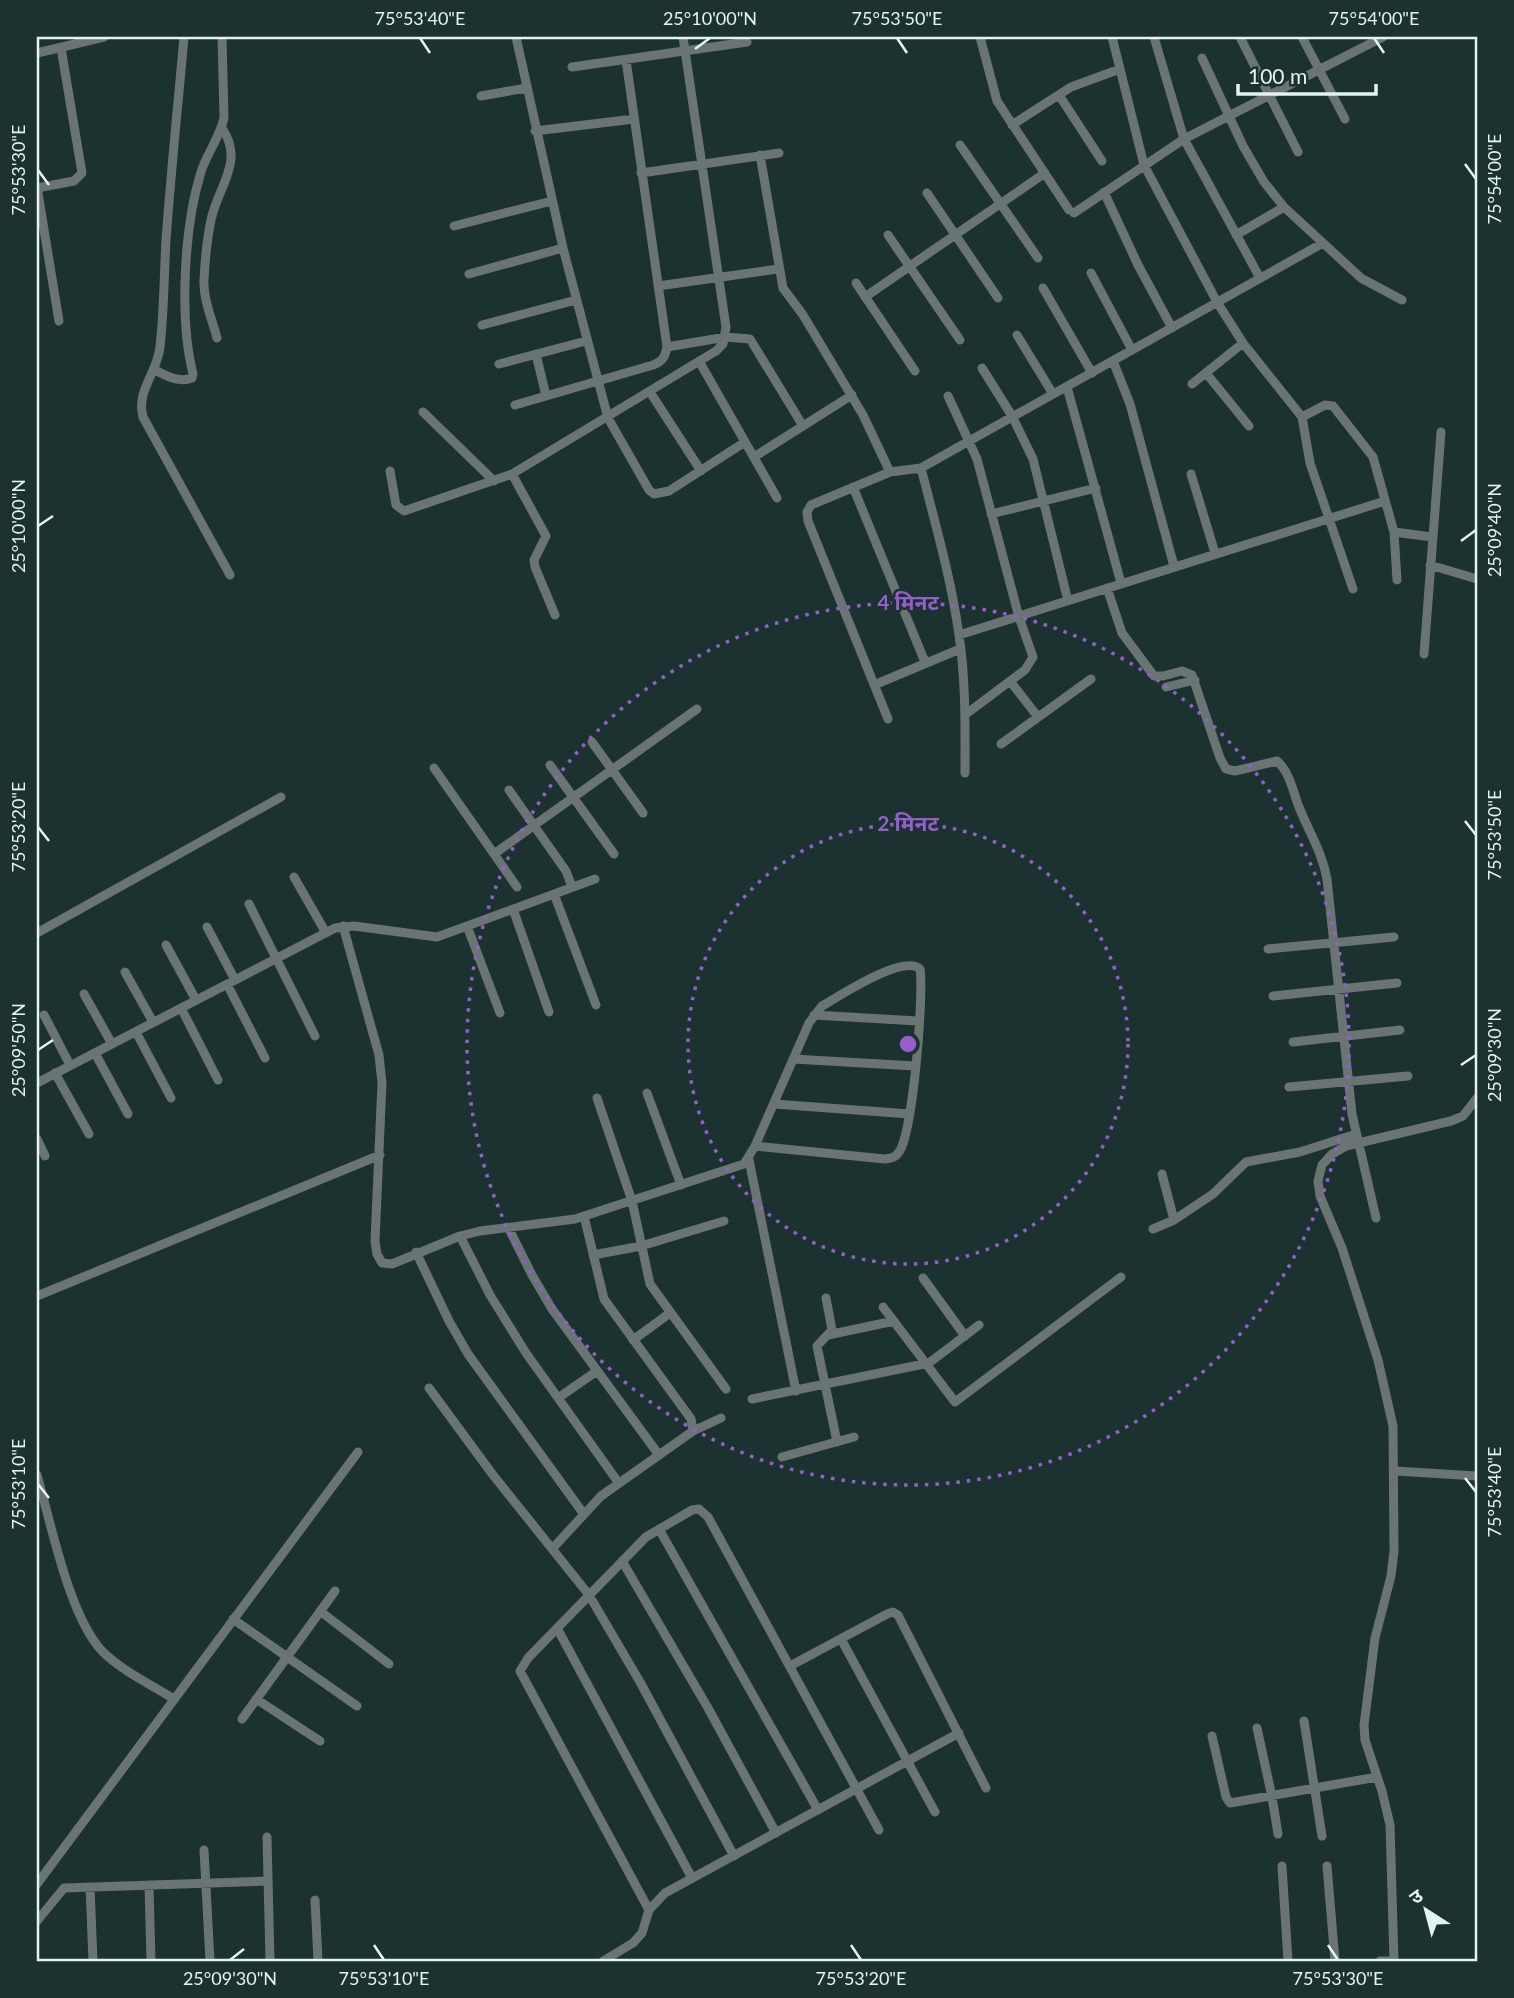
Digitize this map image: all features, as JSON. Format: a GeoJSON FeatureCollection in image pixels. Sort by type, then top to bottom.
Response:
{"type":"FeatureCollection","features":[{"type":"Feature","properties":{"kind":"street"},"geometry":{"type":"LineString","coordinates":[[37,53],[85,39],[104,37]]}},
{"type":"Feature","properties":{"kind":"street"},"geometry":{"type":"LineString","coordinates":[[184,37],[166,242],[160,348],[155,370],[141,396],[141,407],[230,575]]}},
{"type":"Feature","properties":{"kind":"street"},"geometry":{"type":"LineString","coordinates":[[155,370],[165,376],[183,380],[189,380],[193,374],[186,335],[188,245],[202,170],[224,118],[222,37]]}},
{"type":"Feature","properties":{"kind":"street"},"geometry":{"type":"LineString","coordinates":[[516,37],[563,248],[608,418],[649,490],[654,494],[669,491],[745,442]]}},
{"type":"Feature","properties":{"kind":"street"},"geometry":{"type":"LineString","coordinates":[[390,471],[396,505],[404,511],[512,474],[716,351],[726,337],[683,37]]}},
{"type":"Feature","properties":{"kind":"street"},"geometry":{"type":"LineString","coordinates":[[980,37],[998,101],[1072,211],[1184,139],[1319,69],[1364,41],[1383,37]]}},
{"type":"Feature","properties":{"kind":"street"},"geometry":{"type":"LineString","coordinates":[[1112,37],[1144,164],[1217,302],[1242,343],[1302,417],[1310,463],[1353,589]]}},
{"type":"Feature","properties":{"kind":"street"},"geometry":{"type":"LineString","coordinates":[[1154,37],[1184,139],[1260,278]]}},
{"type":"Feature","properties":{"kind":"street"},"geometry":{"type":"LineString","coordinates":[[1240,37],[1298,152]]}},
{"type":"Feature","properties":{"kind":"street"},"geometry":{"type":"LineString","coordinates":[[1302,37],[1345,119]]}},
{"type":"Feature","properties":{"kind":"street"},"geometry":{"type":"LineString","coordinates":[[572,67],[747,42]]}},
{"type":"Feature","properties":{"kind":"street"},"geometry":{"type":"LineString","coordinates":[[59,321],[37,188],[74,181],[82,173],[61,48]]}},
{"type":"Feature","properties":{"kind":"street"},"geometry":{"type":"LineString","coordinates":[[1202,58],[1228,116],[1264,182],[1284,207],[1362,278],[1402,300]]}},
{"type":"Feature","properties":{"kind":"street"},"geometry":{"type":"LineString","coordinates":[[515,405],[653,365],[662,361],[667,347],[626,60]]}},
{"type":"Feature","properties":{"kind":"street"},"geometry":{"type":"LineString","coordinates":[[1012,125],[1071,87],[1120,69]]}},
{"type":"Feature","properties":{"kind":"street"},"geometry":{"type":"LineString","coordinates":[[481,96],[526,88]]}},
{"type":"Feature","properties":{"kind":"street"},"geometry":{"type":"LineString","coordinates":[[1059,95],[1102,161]]}},
{"type":"Feature","properties":{"kind":"street"},"geometry":{"type":"LineString","coordinates":[[535,131],[634,119]]}},
{"type":"Feature","properties":{"kind":"street"},"geometry":{"type":"LineString","coordinates":[[218,338],[206,299],[204,282],[211,219],[231,164],[231,148],[222,128]]}},
{"type":"Feature","properties":{"kind":"street"},"geometry":{"type":"LineString","coordinates":[[960,145],[1038,258]]}},
{"type":"Feature","properties":{"kind":"street"},"geometry":{"type":"LineString","coordinates":[[641,173],[779,153]]}},
{"type":"Feature","properties":{"kind":"street"},"geometry":{"type":"LineString","coordinates":[[760,155],[778,269],[788,295],[852,395],[890,472]]}},
{"type":"Feature","properties":{"kind":"street"},"geometry":{"type":"LineString","coordinates":[[865,297],[1045,173]]}},
{"type":"Feature","properties":{"kind":"street"},"geometry":{"type":"LineString","coordinates":[[1104,192],[1138,265],[1172,328]]}},
{"type":"Feature","properties":{"kind":"street"},"geometry":{"type":"LineString","coordinates":[[928,193],[998,298]]}},
{"type":"Feature","properties":{"kind":"street"},"geometry":{"type":"LineString","coordinates":[[454,226],[552,201]]}},
{"type":"Feature","properties":{"kind":"street"},"geometry":{"type":"LineString","coordinates":[[1236,234],[1284,207]]}},
{"type":"Feature","properties":{"kind":"street"},"geometry":{"type":"LineString","coordinates":[[888,235],[960,340]]}},
{"type":"Feature","properties":{"kind":"street"},"geometry":{"type":"LineString","coordinates":[[888,719],[808,521],[807,512],[817,502],[890,472],[921,468],[1323,243]]}},
{"type":"Feature","properties":{"kind":"street"},"geometry":{"type":"LineString","coordinates":[[469,274],[563,248]]}},
{"type":"Feature","properties":{"kind":"street"},"geometry":{"type":"LineString","coordinates":[[658,286],[778,269]]}},
{"type":"Feature","properties":{"kind":"street"},"geometry":{"type":"LineString","coordinates":[[1090,273],[1132,350]]}},
{"type":"Feature","properties":{"kind":"street"},"geometry":{"type":"LineString","coordinates":[[856,283],[915,370]]}},
{"type":"Feature","properties":{"kind":"street"},"geometry":{"type":"LineString","coordinates":[[1044,288],[1092,373]]}},
{"type":"Feature","properties":{"kind":"street"},"geometry":{"type":"LineString","coordinates":[[482,325],[576,300]]}},
{"type":"Feature","properties":{"kind":"street"},"geometry":{"type":"LineString","coordinates":[[1017,335],[1053,394]]}},
{"type":"Feature","properties":{"kind":"street"},"geometry":{"type":"LineString","coordinates":[[667,347],[726,337],[750,339],[803,426]]}},
{"type":"Feature","properties":{"kind":"street"},"geometry":{"type":"LineString","coordinates":[[499,363],[586,341]]}},
{"type":"Feature","properties":{"kind":"street"},"geometry":{"type":"LineString","coordinates":[[1192,384],[1242,343]]}},
{"type":"Feature","properties":{"kind":"street"},"geometry":{"type":"LineString","coordinates":[[536,354],[546,396]]}},
{"type":"Feature","properties":{"kind":"street"},"geometry":{"type":"LineString","coordinates":[[699,361],[777,498]]}},
{"type":"Feature","properties":{"kind":"street"},"geometry":{"type":"LineString","coordinates":[[1113,361],[1130,404],[1174,566]]}},
{"type":"Feature","properties":{"kind":"street"},"geometry":{"type":"LineString","coordinates":[[982,368],[1012,416],[1033,459],[1068,601]]}},
{"type":"Feature","properties":{"kind":"street"},"geometry":{"type":"LineString","coordinates":[[1206,373],[1249,426]]}},
{"type":"Feature","properties":{"kind":"street"},"geometry":{"type":"LineString","coordinates":[[1067,387],[1121,583]]}},
{"type":"Feature","properties":{"kind":"street"},"geometry":{"type":"LineString","coordinates":[[650,392],[701,471]]}},
{"type":"Feature","properties":{"kind":"street"},"geometry":{"type":"LineString","coordinates":[[754,457],[852,395]]}},
{"type":"Feature","properties":{"kind":"street"},"geometry":{"type":"LineString","coordinates":[[948,396],[977,459],[1019,617],[1033,657],[1030,666],[966,713]]}},
{"type":"Feature","properties":{"kind":"street"},"geometry":{"type":"LineString","coordinates":[[1302,417],[1325,405],[1333,405],[1373,457],[1394,532],[1397,580]]}},
{"type":"Feature","properties":{"kind":"street"},"geometry":{"type":"LineString","coordinates":[[424,412],[494,481]]}},
{"type":"Feature","properties":{"kind":"street"},"geometry":{"type":"LineString","coordinates":[[1424,653],[1441,432]]}},
{"type":"Feature","properties":{"kind":"street"},"geometry":{"type":"LineString","coordinates":[[921,468],[936,524],[959,635],[966,713],[965,774]]}},
{"type":"Feature","properties":{"kind":"street"},"geometry":{"type":"LineString","coordinates":[[512,474],[546,536],[534,560],[555,615]]}},
{"type":"Feature","properties":{"kind":"street"},"geometry":{"type":"LineString","coordinates":[[1191,474],[1215,553]]}},
{"type":"Feature","properties":{"kind":"street"},"geometry":{"type":"LineString","coordinates":[[853,487],[925,662]]}},
{"type":"Feature","properties":{"kind":"street"},"geometry":{"type":"LineString","coordinates":[[991,514],[1096,488]]}},
{"type":"Feature","properties":{"kind":"street"},"geometry":{"type":"LineString","coordinates":[[959,635],[1385,501]]}},
{"type":"Feature","properties":{"kind":"street"},"geometry":{"type":"LineString","coordinates":[[1394,532],[1432,537]]}},
{"type":"Feature","properties":{"kind":"street"},"geometry":{"type":"LineString","coordinates":[[1430,565],[1477,579]]}},
{"type":"Feature","properties":{"kind":"street"},"geometry":{"type":"LineString","coordinates":[[1107,588],[1122,633],[1154,676],[1163,677],[1182,671],[1192,675],[1226,769],[1235,771],[1272,761],[1282,765],[1324,860],[1357,1139],[1376,1218]]}},
{"type":"Feature","properties":{"kind":"street"},"geometry":{"type":"LineString","coordinates":[[874,685],[960,649]]}},
{"type":"Feature","properties":{"kind":"street"},"geometry":{"type":"LineString","coordinates":[[1001,744],[1091,679]]}},
{"type":"Feature","properties":{"kind":"street"},"geometry":{"type":"LineString","coordinates":[[1166,687],[1195,680]]}},
{"type":"Feature","properties":{"kind":"street"},"geometry":{"type":"LineString","coordinates":[[1010,681],[1038,717]]}},
{"type":"Feature","properties":{"kind":"street"},"geometry":{"type":"LineString","coordinates":[[494,854],[697,709]]}},
{"type":"Feature","properties":{"kind":"street"},"geometry":{"type":"LineString","coordinates":[[592,741],[643,813]]}},
{"type":"Feature","properties":{"kind":"street"},"geometry":{"type":"LineString","coordinates":[[550,765],[614,854]]}},
{"type":"Feature","properties":{"kind":"street"},"geometry":{"type":"LineString","coordinates":[[434,768],[517,887]]}},
{"type":"Feature","properties":{"kind":"street"},"geometry":{"type":"LineString","coordinates":[[509,789],[566,871],[572,887]]}},
{"type":"Feature","properties":{"kind":"street"},"geometry":{"type":"LineString","coordinates":[[37,933],[281,797]]}},
{"type":"Feature","properties":{"kind":"street"},"geometry":{"type":"LineString","coordinates":[[294,877],[326,933]]}},
{"type":"Feature","properties":{"kind":"street"},"geometry":{"type":"LineString","coordinates":[[37,1083],[343,926],[437,937],[594,879]]}},
{"type":"Feature","properties":{"kind":"street"},"geometry":{"type":"LineString","coordinates":[[554,894],[596,1005]]}},
{"type":"Feature","properties":{"kind":"street"},"geometry":{"type":"LineString","coordinates":[[249,904],[315,1036]]}},
{"type":"Feature","properties":{"kind":"street"},"geometry":{"type":"LineString","coordinates":[[513,909],[548,1012]]}},
{"type":"Feature","properties":{"kind":"street"},"geometry":{"type":"LineString","coordinates":[[343,926],[379,1055],[382,1083],[375,1241],[382,1263],[392,1264],[416,1252],[480,1231],[554,1223],[584,1216],[737,1168],[749,1160],[755,1146],[774,1104],[793,1059],[814,1015],[822,1006],[890,970],[916,965],[920,969],[915,1066],[910,1114],[901,1150],[891,1158],[755,1146]]}},
{"type":"Feature","properties":{"kind":"street"},"geometry":{"type":"LineString","coordinates":[[467,926],[500,1013]]}},
{"type":"Feature","properties":{"kind":"street"},"geometry":{"type":"LineString","coordinates":[[206,927],[265,1058]]}},
{"type":"Feature","properties":{"kind":"street"},"geometry":{"type":"LineString","coordinates":[[1268,949],[1394,937]]}},
{"type":"Feature","properties":{"kind":"street"},"geometry":{"type":"LineString","coordinates":[[166,945],[196,1000]]}},
{"type":"Feature","properties":{"kind":"street"},"geometry":{"type":"LineString","coordinates":[[125,971],[153,1022]]}},
{"type":"Feature","properties":{"kind":"street"},"geometry":{"type":"LineString","coordinates":[[1273,996],[1397,983]]}},
{"type":"Feature","properties":{"kind":"street"},"geometry":{"type":"LineString","coordinates":[[84,994],[112,1044]]}},
{"type":"Feature","properties":{"kind":"street"},"geometry":{"type":"LineString","coordinates":[[181,1008],[218,1080]]}},
{"type":"Feature","properties":{"kind":"street"},"geometry":{"type":"LineString","coordinates":[[44,1015],[71,1065]]}},
{"type":"Feature","properties":{"kind":"street"},"geometry":{"type":"LineString","coordinates":[[814,1015],[918,1021]]}},
{"type":"Feature","properties":{"kind":"street"},"geometry":{"type":"LineString","coordinates":[[1293,1042],[1400,1030]]}},
{"type":"Feature","properties":{"kind":"street"},"geometry":{"type":"LineString","coordinates":[[136,1032],[171,1098]]}},
{"type":"Feature","properties":{"kind":"street"},"geometry":{"type":"LineString","coordinates":[[95,1052],[128,1114]]}},
{"type":"Feature","properties":{"kind":"street"},"geometry":{"type":"LineString","coordinates":[[793,1059],[915,1066]]}},
{"type":"Feature","properties":{"kind":"street"},"geometry":{"type":"LineString","coordinates":[[55,1073],[89,1134]]}},
{"type":"Feature","properties":{"kind":"street"},"geometry":{"type":"LineString","coordinates":[[1289,1087],[1408,1076]]}},
{"type":"Feature","properties":{"kind":"street"},"geometry":{"type":"LineString","coordinates":[[647,1093],[681,1185]]}},
{"type":"Feature","properties":{"kind":"street"},"geometry":{"type":"LineString","coordinates":[[597,1098],[632,1201],[650,1284],[726,1389]]}},
{"type":"Feature","properties":{"kind":"street"},"geometry":{"type":"LineString","coordinates":[[1153,1229],[1174,1220],[1213,1194],[1246,1162],[1451,1121],[1463,1116],[1477,1098]]}},
{"type":"Feature","properties":{"kind":"street"},"geometry":{"type":"LineString","coordinates":[[774,1104],[910,1114]]}},
{"type":"Feature","properties":{"kind":"street"},"geometry":{"type":"LineString","coordinates":[[37,1139],[46,1156]]}},
{"type":"Feature","properties":{"kind":"street"},"geometry":{"type":"LineString","coordinates":[[1357,1139],[1332,1154],[1322,1165],[1318,1181],[1320,1196],[1342,1248],[1378,1360],[1391,1414],[1395,1471],[1394,1551],[1391,1576],[1375,1638],[1364,1725],[1365,1740],[1390,1825],[1394,1961],[1380,1961]]}},
{"type":"Feature","properties":{"kind":"street"},"geometry":{"type":"LineString","coordinates":[[37,1296],[380,1155]]}},
{"type":"Feature","properties":{"kind":"street"},"geometry":{"type":"LineString","coordinates":[[749,1160],[796,1391]]}},
{"type":"Feature","properties":{"kind":"street"},"geometry":{"type":"LineString","coordinates":[[1162,1174],[1174,1220]]}},
{"type":"Feature","properties":{"kind":"street"},"geometry":{"type":"LineString","coordinates":[[584,1216],[604,1299],[691,1419],[693,1430]]}},
{"type":"Feature","properties":{"kind":"street"},"geometry":{"type":"LineString","coordinates":[[593,1255],[641,1246],[724,1221]]}},
{"type":"Feature","properties":{"kind":"street"},"geometry":{"type":"LineString","coordinates":[[509,1229],[531,1275],[552,1309],[659,1455]]}},
{"type":"Feature","properties":{"kind":"street"},"geometry":{"type":"LineString","coordinates":[[460,1236],[490,1295],[618,1482]]}},
{"type":"Feature","properties":{"kind":"street"},"geometry":{"type":"LineString","coordinates":[[416,1252],[468,1354],[583,1513]]}},
{"type":"Feature","properties":{"kind":"street"},"geometry":{"type":"LineString","coordinates":[[883,1307],[955,1402],[1121,1277]]}},
{"type":"Feature","properties":{"kind":"street"},"geometry":{"type":"LineString","coordinates":[[923,1278],[965,1336]]}},
{"type":"Feature","properties":{"kind":"street"},"geometry":{"type":"LineString","coordinates":[[826,1298],[832,1330],[817,1346],[836,1442]]}},
{"type":"Feature","properties":{"kind":"street"},"geometry":{"type":"LineString","coordinates":[[633,1340],[670,1313]]}},
{"type":"Feature","properties":{"kind":"street"},"geometry":{"type":"LineString","coordinates":[[827,1336],[894,1321]]}},
{"type":"Feature","properties":{"kind":"street"},"geometry":{"type":"LineString","coordinates":[[752,1399],[926,1363],[979,1325]]}},
{"type":"Feature","properties":{"kind":"street"},"geometry":{"type":"LineString","coordinates":[[558,1398],[597,1371]]}},
{"type":"Feature","properties":{"kind":"street"},"geometry":{"type":"LineString","coordinates":[[429,1388],[493,1475],[589,1595],[640,1682],[734,1856]]}},
{"type":"Feature","properties":{"kind":"street"},"geometry":{"type":"LineString","coordinates":[[552,1549],[583,1513],[618,1482],[693,1430],[721,1418]]}},
{"type":"Feature","properties":{"kind":"street"},"geometry":{"type":"LineString","coordinates":[[782,1457],[854,1437]]}},
{"type":"Feature","properties":{"kind":"street"},"geometry":{"type":"LineString","coordinates":[[37,1884],[358,1452]]}},
{"type":"Feature","properties":{"kind":"street"},"geometry":{"type":"LineString","coordinates":[[1395,1471],[1477,1476]]}},
{"type":"Feature","properties":{"kind":"street"},"geometry":{"type":"LineString","coordinates":[[37,1475],[74,1604],[87,1630],[101,1650],[117,1663],[174,1699]]}},
{"type":"Feature","properties":{"kind":"street"},"geometry":{"type":"LineString","coordinates":[[649,1910],[520,1671],[523,1664],[646,1537],[692,1510],[699,1508],[704,1512],[879,1830]]}},
{"type":"Feature","properties":{"kind":"street"},"geometry":{"type":"LineString","coordinates":[[659,1529],[818,1810]]}},
{"type":"Feature","properties":{"kind":"street"},"geometry":{"type":"LineString","coordinates":[[622,1560],[708,1708],[776,1833]]}},
{"type":"Feature","properties":{"kind":"street"},"geometry":{"type":"LineString","coordinates":[[242,1719],[335,1591]]}},
{"type":"Feature","properties":{"kind":"street"},"geometry":{"type":"LineString","coordinates":[[320,1611],[389,1664]]}},
{"type":"Feature","properties":{"kind":"street"},"geometry":{"type":"LineString","coordinates":[[790,1666],[887,1614],[893,1612],[898,1615],[986,1788]]}},
{"type":"Feature","properties":{"kind":"street"},"geometry":{"type":"LineString","coordinates":[[233,1619],[357,1706]]}},
{"type":"Feature","properties":{"kind":"street"},"geometry":{"type":"LineString","coordinates":[[557,1628],[692,1878]]}},
{"type":"Feature","properties":{"kind":"street"},"geometry":{"type":"LineString","coordinates":[[841,1639],[935,1812]]}},
{"type":"Feature","properties":{"kind":"street"},"geometry":{"type":"LineString","coordinates":[[256,1699],[320,1741]]}},
{"type":"Feature","properties":{"kind":"street"},"geometry":{"type":"LineString","coordinates":[[1304,1721],[1322,1836]]}},
{"type":"Feature","properties":{"kind":"street"},"geometry":{"type":"LineString","coordinates":[[1257,1728],[1278,1833]]}},
{"type":"Feature","properties":{"kind":"street"},"geometry":{"type":"LineString","coordinates":[[603,1961],[633,1943],[642,1933],[649,1910],[665,1893],[959,1733]]}},
{"type":"Feature","properties":{"kind":"street"},"geometry":{"type":"LineString","coordinates":[[1212,1736],[1227,1802],[1235,1804],[1377,1777]]}},
{"type":"Feature","properties":{"kind":"street"},"geometry":{"type":"LineString","coordinates":[[267,1837],[270,1961]]}},
{"type":"Feature","properties":{"kind":"street"},"geometry":{"type":"LineString","coordinates":[[204,1850],[210,1961]]}},
{"type":"Feature","properties":{"kind":"street"},"geometry":{"type":"LineString","coordinates":[[1282,1866],[1289,1961]]}},
{"type":"Feature","properties":{"kind":"street"},"geometry":{"type":"LineString","coordinates":[[1327,1867],[1335,1961]]}},
{"type":"Feature","properties":{"kind":"street"},"geometry":{"type":"LineString","coordinates":[[37,1921],[64,1888],[206,1881],[268,1881]]}},
{"type":"Feature","properties":{"kind":"street"},"geometry":{"type":"LineString","coordinates":[[149,1885],[151,1961]]}},
{"type":"Feature","properties":{"kind":"street"},"geometry":{"type":"LineString","coordinates":[[90,1887],[93,1961]]}},
{"type":"Feature","properties":{"kind":"street"},"geometry":{"type":"LineString","coordinates":[[314,1900],[318,1961]]}}]}
